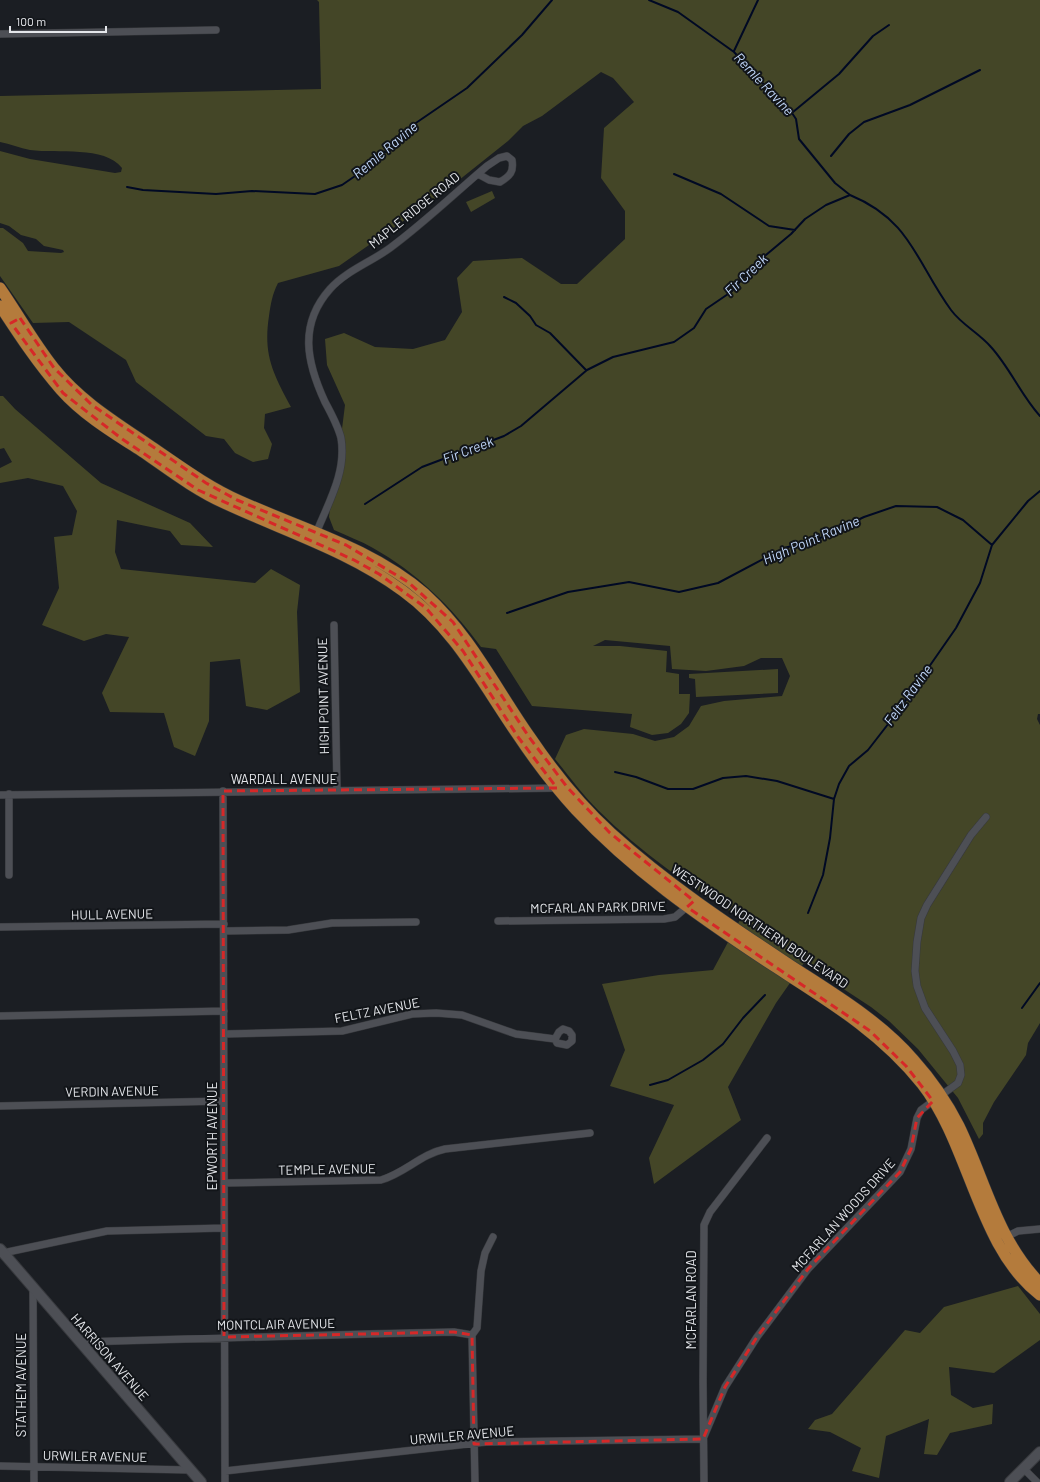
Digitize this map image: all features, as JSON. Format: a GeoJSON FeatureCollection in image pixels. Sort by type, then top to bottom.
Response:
{"type":"FeatureCollection","features":[{"type":"Feature","properties":{"kind":"main road","name":"WESTWOOD NORTHERN BOULEVARD"},"geometry":{"type":"LineString","coordinates":[[0,288],[16,321]]}},
{"type":"Feature","properties":{"kind":"main road","name":"WESTWOOD NORTHERN BOULEVARD"},"geometry":{"type":"LineString","coordinates":[[0,306],[16,321],[54,368],[92,405],[206,483],[314,538],[346,545],[392,570],[424,593],[452,622],[476,652],[562,788],[690,904],[867,1016],[885,1031],[913,1058],[937,1099],[959,1126],[990,1202],[1002,1239],[1020,1275],[1040,1295]]}},
{"type":"Feature","properties":{"kind":"main road","name":"WESTWOOD NORTHERN BOULEVARD"},"geometry":{"type":"LineString","coordinates":[[1002,1239],[1040,1283]]}},
{"type":"Feature","properties":{"kind":"main road","name":"HARRISON AVENUE"},"geometry":{"type":"LineString","coordinates":[[1,1251],[81,1342],[200,1482]]}},
{"type":"Feature","properties":{"kind":"main road"},"geometry":{"type":"LineString","coordinates":[[1010,1482],[1040,1452]]}},
{"type":"Feature","properties":{"kind":"street"},"geometry":{"type":"LineString","coordinates":[[0,34],[216,30]]}},
{"type":"Feature","properties":{"kind":"street","name":"MAPLE RIDGE ROAD"},"geometry":{"type":"LineString","coordinates":[[314,538],[331,497],[342,459],[341,437],[313,374],[308,351],[310,328],[318,306],[330,289],[348,274],[390,248],[478,174],[499,158],[507,156],[512,160],[513,169],[509,176],[500,182],[489,180],[478,174]]}},
{"type":"Feature","properties":{"kind":"street","name":"HIGH POINT AVENUE"},"geometry":{"type":"LineString","coordinates":[[334,626],[337,790]]}},
{"type":"Feature","properties":{"kind":"street","name":"WARDALL AVENUE"},"geometry":{"type":"LineString","coordinates":[[0,795],[223,791],[562,788]]}},
{"type":"Feature","properties":{"kind":"street","name":"EPWORTH AVENUE"},"geometry":{"type":"LineString","coordinates":[[223,791],[225,1482]]}},
{"type":"Feature","properties":{"kind":"street"},"geometry":{"type":"LineString","coordinates":[[9,794],[9,876]]}},
{"type":"Feature","properties":{"kind":"street","name":"MCFARLAN WOODS DRIVE"},"geometry":{"type":"LineString","coordinates":[[703,1439],[725,1387],[757,1337],[808,1269],[900,1172],[911,1150],[917,1118],[921,1110],[958,1083],[961,1075],[960,1065],[926,1008],[917,986],[916,958],[919,931],[927,905],[971,834],[986,817]]}},
{"type":"Feature","properties":{"kind":"street","name":"MCFARLAN PARK DRIVE"},"geometry":{"type":"LineString","coordinates":[[498,921],[664,919],[675,916],[690,904]]}},
{"type":"Feature","properties":{"kind":"street","name":"HULL AVENUE"},"geometry":{"type":"LineString","coordinates":[[0,927],[224,928],[288,930],[332,923],[416,922]]}},
{"type":"Feature","properties":{"kind":"street"},"geometry":{"type":"LineString","coordinates":[[0,1016],[224,1012]]}},
{"type":"Feature","properties":{"kind":"street","name":"FELTZ AVENUE"},"geometry":{"type":"LineString","coordinates":[[224,1034],[342,1031],[412,1014],[436,1012],[462,1016],[530,1037],[555,1039]]}},
{"type":"Feature","properties":{"kind":"street","name":"VERDIN AVENUE"},"geometry":{"type":"LineString","coordinates":[[0,1106],[224,1101]]}},
{"type":"Feature","properties":{"kind":"street","name":"TEMPLE AVENUE"},"geometry":{"type":"LineString","coordinates":[[224,1183],[382,1180],[401,1172],[428,1154],[445,1149],[590,1133]]}},
{"type":"Feature","properties":{"kind":"street","name":"MCFARLAN ROAD"},"geometry":{"type":"LineString","coordinates":[[704,1482],[704,1225],[710,1212],[768,1138]]}},
{"type":"Feature","properties":{"kind":"street"},"geometry":{"type":"LineString","coordinates":[[1,1251],[107,1231],[224,1228]]}},
{"type":"Feature","properties":{"kind":"street"},"geometry":{"type":"LineString","coordinates":[[1002,1239],[1018,1231],[1040,1228]]}},
{"type":"Feature","properties":{"kind":"street"},"geometry":{"type":"LineString","coordinates":[[475,1482],[472,1335],[477,1328],[482,1262],[494,1237]]}},
{"type":"Feature","properties":{"kind":"street","name":"STATHEM AVENUE"},"geometry":{"type":"LineString","coordinates":[[33,1287],[34,1482]]}},
{"type":"Feature","properties":{"kind":"street","name":"MONTCLAIR AVENUE"},"geometry":{"type":"LineString","coordinates":[[81,1342],[454,1332],[472,1335]]}},
{"type":"Feature","properties":{"kind":"street","name":"URWILER AVENUE"},"geometry":{"type":"LineString","coordinates":[[225,1471],[474,1444],[505,1442],[703,1439]]}},
{"type":"Feature","properties":{"kind":"street","name":"URWILER AVENUE"},"geometry":{"type":"LineString","coordinates":[[0,1466],[190,1470]]}},
{"type":"Feature","properties":{"kind":"street"},"geometry":{"type":"LineString","coordinates":[[1023,1468],[1037,1482]]}},
{"type":"Feature","properties":{"kind":"highlighted area"},"geometry":{"type":"Polygon","coordinates":[[[20,318],[54,368],[92,405],[206,483],[237,500],[346,545],[408,582],[453,622],[529,737],[567,787],[610,833],[694,901],[687,907],[870,1031],[906,1066],[933,1101],[917,1118],[911,1149],[900,1172],[808,1269],[757,1337],[725,1387],[703,1439],[474,1444],[472,1335],[454,1332],[224,1337],[223,791],[557,788],[518,737],[463,651],[426,608],[379,574],[354,560],[198,490],[122,439],[63,393],[11,323],[20,318]]]}},
{"type":"Feature","properties":{"kind":"green space"},"geometry":{"type":"Polygon","coordinates":[[[317,0],[1040,0],[1040,714],[1038,714],[1037,719],[1040,725],[1040,1023],[1028,1043],[1026,1055],[994,1102],[983,1123],[983,1134],[979,1139],[958,1098],[918,1049],[889,1021],[871,1007],[804,963],[776,1003],[728,1087],[741,1120],[654,1184],[649,1158],[674,1105],[610,1086],[625,1050],[602,984],[659,975],[713,970],[741,918],[666,868],[631,840],[592,804],[555,759],[566,735],[584,729],[633,734],[655,741],[674,737],[689,726],[701,706],[724,701],[782,696],[790,676],[782,658],[761,658],[744,666],[706,671],[672,669],[670,646],[605,640],[593,646],[620,646],[667,651],[666,672],[679,674],[679,694],[690,694],[689,713],[681,724],[668,733],[652,735],[630,727],[632,714],[532,706],[496,649],[481,647],[446,605],[419,580],[404,568],[373,548],[334,530],[329,517],[331,497],[339,475],[341,437],[345,405],[327,365],[325,339],[344,333],[375,347],[413,349],[445,340],[462,312],[457,278],[473,261],[522,258],[561,284],[577,284],[625,239],[625,211],[601,178],[604,128],[634,102],[613,78],[601,72],[542,116],[523,126],[508,141],[439,196],[339,266],[278,283],[270,307],[267,342],[271,363],[275,374],[291,407],[265,414],[264,428],[272,444],[268,459],[253,462],[235,453],[224,439],[206,436],[136,382],[126,360],[69,322],[33,323],[0,276],[0,228],[3,228],[23,243],[28,251],[64,252],[63,250],[44,246],[36,239],[21,235],[9,226],[0,223],[0,151],[30,159],[115,173],[121,172],[122,168],[114,161],[104,156],[92,153],[30,150],[0,142],[0,96],[321,89],[319,2],[317,0]]]}},
{"type":"Feature","properties":{"kind":"green space"},"geometry":{"type":"Polygon","coordinates":[[[492,191],[495,198],[471,212],[466,202],[492,191]]]}},
{"type":"Feature","properties":{"kind":"green space"},"geometry":{"type":"Polygon","coordinates":[[[0,396],[3,396],[15,409],[101,483],[190,523],[213,547],[181,545],[170,531],[117,520],[115,552],[121,569],[255,583],[271,569],[300,585],[297,612],[300,692],[267,710],[246,706],[240,659],[210,662],[209,721],[195,756],[174,747],[164,713],[110,712],[102,693],[129,637],[106,634],[84,641],[42,625],[59,588],[54,537],[72,535],[77,511],[63,486],[28,478],[0,483],[0,468],[12,462],[4,448],[0,449],[0,396]]]}},
{"type":"Feature","properties":{"kind":"green space"},"geometry":{"type":"Polygon","coordinates":[[[778,669],[778,693],[696,697],[695,679],[689,678],[689,674],[778,669]]]}},
{"type":"Feature","properties":{"kind":"green space"},"geometry":{"type":"Polygon","coordinates":[[[1018,1286],[1040,1314],[1040,1340],[994,1373],[949,1367],[951,1395],[973,1408],[993,1404],[992,1424],[950,1433],[937,1455],[924,1454],[929,1419],[886,1436],[879,1478],[852,1471],[861,1448],[830,1432],[808,1429],[815,1420],[832,1414],[905,1330],[920,1333],[944,1307],[1018,1286]]]}},
{"type":"Feature","properties":{"kind":"waterway","name":"Remle Ravine"},"geometry":{"type":"LineString","coordinates":[[127,187],[143,190],[216,194],[252,191],[315,194],[342,185],[374,163],[410,127],[467,88],[522,35],[552,0]]}},
{"type":"Feature","properties":{"kind":"waterway","name":"Remle Ravine"},"geometry":{"type":"LineString","coordinates":[[649,0],[678,12],[734,52],[777,99],[792,113],[796,119],[799,139],[835,183],[850,195]]}},
{"type":"Feature","properties":{"kind":"waterway"},"geometry":{"type":"LineString","coordinates":[[734,51],[758,0]]}},
{"type":"Feature","properties":{"kind":"waterway"},"geometry":{"type":"LineString","coordinates":[[793,112],[839,74],[873,36],[889,25]]}},
{"type":"Feature","properties":{"kind":"waterway"},"geometry":{"type":"LineString","coordinates":[[831,156],[849,134],[864,122],[910,105],[980,70]]}},
{"type":"Feature","properties":{"kind":"waterway"},"geometry":{"type":"LineString","coordinates":[[674,174],[721,194],[769,226],[795,230]]}},
{"type":"Feature","properties":{"kind":"waterway","name":"Fir Creek"},"geometry":{"type":"LineString","coordinates":[[365,504],[422,467],[504,436],[521,426],[587,370],[613,357],[674,342],[694,328],[706,309],[731,292],[754,265],[791,234],[805,219],[826,205],[850,195],[870,205],[887,217],[900,230],[920,259],[951,310],[960,320],[981,337],[998,355],[1033,408],[1040,416]]}},
{"type":"Feature","properties":{"kind":"waterway"},"geometry":{"type":"LineString","coordinates":[[504,297],[516,303],[530,316],[536,325],[550,333],[586,370]]}},
{"type":"Feature","properties":{"kind":"waterway","name":"Feltz Ravine"},"geometry":{"type":"LineString","coordinates":[[808,913],[823,875],[830,838],[834,799],[839,784],[849,766],[868,750],[899,710],[956,628],[980,583],[992,545],[1028,501],[1040,491]]}},
{"type":"Feature","properties":{"kind":"waterway","name":"High Point Ravine"},"geometry":{"type":"LineString","coordinates":[[507,613],[568,592],[629,582],[679,592],[718,583],[784,548],[816,540],[864,517],[896,506],[937,507],[963,520],[992,545]]}},
{"type":"Feature","properties":{"kind":"waterway"},"geometry":{"type":"LineString","coordinates":[[615,772],[636,777],[668,789],[693,789],[723,778],[746,776],[777,781],[834,799]]}},
{"type":"Feature","properties":{"kind":"waterway"},"geometry":{"type":"LineString","coordinates":[[1022,1008],[1040,983]]}},
{"type":"Feature","properties":{"kind":"waterway"},"geometry":{"type":"LineString","coordinates":[[650,1085],[668,1080],[703,1060],[723,1044],[743,1018],[765,995]]}}]}
